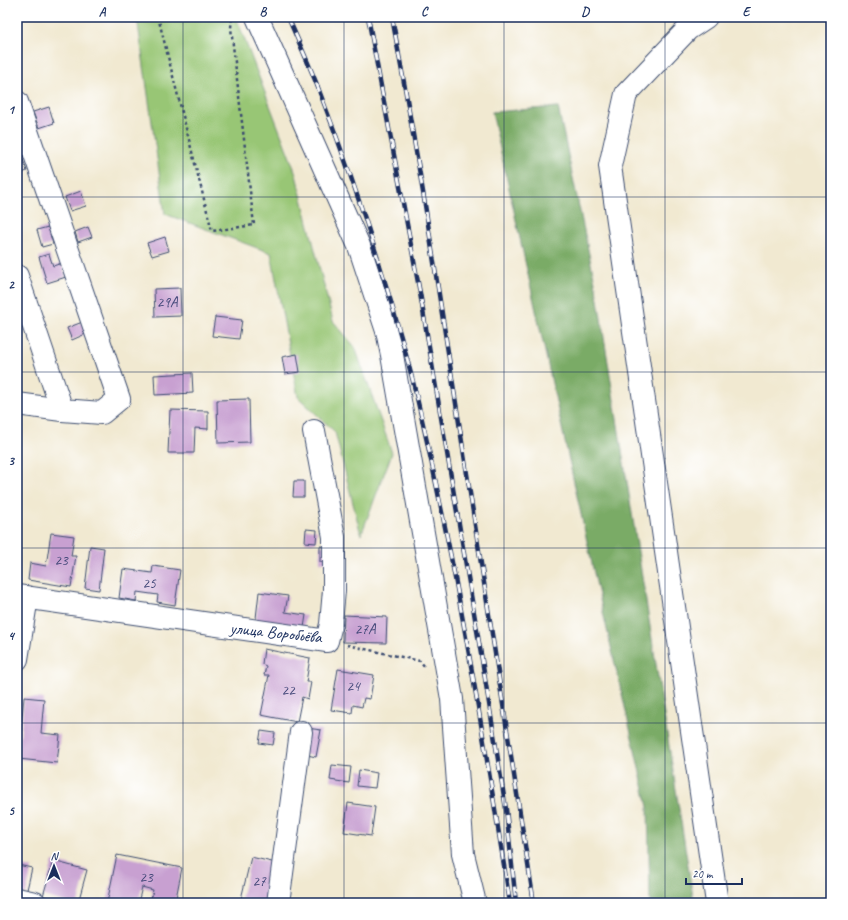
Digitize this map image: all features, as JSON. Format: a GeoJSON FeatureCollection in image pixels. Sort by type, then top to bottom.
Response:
{"type":"FeatureCollection","features":[{"type":"Feature","properties":{"kind":"street"},"geometry":{"type":"LineString","coordinates":[[257,17],[359,246],[387,331],[452,700],[463,854],[475,903]]}},
{"type":"Feature","properties":{"kind":"street"},"geometry":{"type":"LineString","coordinates":[[706,18],[688,29],[626,94],[610,166],[717,903]]}},
{"type":"Feature","properties":{"kind":"street"},"geometry":{"type":"LineString","coordinates":[[17,102],[119,399],[102,413],[62,410],[17,404]]}},
{"type":"Feature","properties":{"kind":"street"},"geometry":{"type":"LineString","coordinates":[[17,276],[62,410]]}},
{"type":"Feature","properties":{"kind":"street","name":"улица Воробьёва"},"geometry":{"type":"LineString","coordinates":[[22,596],[327,641],[331,624],[334,590],[334,537],[314,432]]}},
{"type":"Feature","properties":{"kind":"street"},"geometry":{"type":"LineString","coordinates":[[17,659],[22,596]]}},
{"type":"Feature","properties":{"kind":"street"},"geometry":{"type":"LineString","coordinates":[[278,903],[301,732]]}},
{"type":"Feature","properties":{"kind":"street"},"geometry":{"type":"LineString","coordinates":[[17,900],[35,903]]}},
{"type":"Feature","properties":{"kind":"path"},"geometry":{"type":"LineString","coordinates":[[158,17],[212,231],[254,225],[231,28],[232,17]]}},
{"type":"Feature","properties":{"kind":"path"},"geometry":{"type":"LineString","coordinates":[[327,641],[420,660],[429,672]]}},
{"type":"Feature","properties":{"kind":"green space"},"geometry":{"type":"Polygon","coordinates":[[[137,17],[236,17],[295,171],[333,321],[355,347],[392,453],[361,535],[335,432],[298,397],[271,253],[165,214],[137,17]]]}},
{"type":"Feature","properties":{"kind":"green space"},"geometry":{"type":"Polygon","coordinates":[[[558,107],[596,287],[694,903],[650,903],[648,807],[596,582],[492,112],[558,107]]]}},
{"type":"Feature","properties":{"kind":"building"},"geometry":{"type":"Polygon","coordinates":[[[49,107],[54,123],[39,128],[33,112],[49,107]]]}},
{"type":"Feature","properties":{"kind":"building"},"geometry":{"type":"Polygon","coordinates":[[[17,132],[26,149],[17,153],[17,132]]]}},
{"type":"Feature","properties":{"kind":"building"},"geometry":{"type":"Polygon","coordinates":[[[22,157],[27,171],[17,175],[17,158],[22,157]]]}},
{"type":"Feature","properties":{"kind":"building"},"geometry":{"type":"Polygon","coordinates":[[[81,191],[86,206],[70,211],[65,197],[81,191]]]}},
{"type":"Feature","properties":{"kind":"building"},"geometry":{"type":"Polygon","coordinates":[[[48,227],[53,244],[42,247],[37,230],[48,227]]]}},
{"type":"Feature","properties":{"kind":"building"},"geometry":{"type":"Polygon","coordinates":[[[88,227],[92,237],[78,242],[75,232],[88,227]]]}},
{"type":"Feature","properties":{"kind":"building"},"geometry":{"type":"Polygon","coordinates":[[[165,237],[169,251],[152,256],[147,243],[165,237]]]}},
{"type":"Feature","properties":{"kind":"building"},"geometry":{"type":"Polygon","coordinates":[[[49,254],[53,266],[62,263],[66,277],[47,283],[39,257],[49,254]]]}},
{"type":"Feature","properties":{"kind":"building"},"geometry":{"type":"Polygon","coordinates":[[[180,288],[181,316],[155,317],[154,289],[180,288]]]}},
{"type":"Feature","properties":{"kind":"building"},"geometry":{"type":"Polygon","coordinates":[[[215,317],[242,320],[239,339],[212,336],[215,317]]]}},
{"type":"Feature","properties":{"kind":"building"},"geometry":{"type":"Polygon","coordinates":[[[85,321],[90,332],[72,340],[67,328],[85,321]]]}},
{"type":"Feature","properties":{"kind":"building"},"geometry":{"type":"Polygon","coordinates":[[[297,354],[300,372],[285,374],[282,357],[297,354]]]}},
{"type":"Feature","properties":{"kind":"building"},"geometry":{"type":"Polygon","coordinates":[[[192,373],[193,393],[155,395],[154,375],[192,373]]]}},
{"type":"Feature","properties":{"kind":"building"},"geometry":{"type":"Polygon","coordinates":[[[249,399],[250,442],[218,443],[217,400],[249,399]]]}},
{"type":"Feature","properties":{"kind":"building"},"geometry":{"type":"Polygon","coordinates":[[[170,410],[208,411],[208,429],[195,428],[194,453],[168,453],[170,410]]]}},
{"type":"Feature","properties":{"kind":"building"},"geometry":{"type":"Polygon","coordinates":[[[294,481],[304,481],[304,497],[293,497],[294,481]]]}},
{"type":"Feature","properties":{"kind":"building"},"geometry":{"type":"Polygon","coordinates":[[[306,529],[317,530],[316,543],[305,542],[306,529]]]}},
{"type":"Feature","properties":{"kind":"building"},"geometry":{"type":"Polygon","coordinates":[[[51,533],[74,536],[71,556],[76,556],[71,587],[28,580],[30,563],[46,566],[51,533]]]}},
{"type":"Feature","properties":{"kind":"building"},"geometry":{"type":"Polygon","coordinates":[[[90,546],[104,548],[99,590],[85,588],[90,546]]]}},
{"type":"Feature","properties":{"kind":"building"},"geometry":{"type":"Polygon","coordinates":[[[320,546],[331,547],[330,563],[320,562],[320,546]]]}},
{"type":"Feature","properties":{"kind":"building"},"geometry":{"type":"Polygon","coordinates":[[[153,566],[180,570],[175,605],[157,602],[158,595],[137,592],[136,601],[119,598],[123,569],[152,573],[153,566]]]}},
{"type":"Feature","properties":{"kind":"building"},"geometry":{"type":"Polygon","coordinates":[[[259,592],[288,596],[285,612],[306,615],[303,634],[255,627],[259,592]]]}},
{"type":"Feature","properties":{"kind":"building"},"geometry":{"type":"Polygon","coordinates":[[[344,615],[387,617],[386,643],[343,642],[344,615]]]}},
{"type":"Feature","properties":{"kind":"building"},"geometry":{"type":"Polygon","coordinates":[[[264,649],[310,658],[306,682],[311,682],[308,699],[302,697],[297,722],[261,715],[269,675],[264,675],[266,666],[262,664],[264,649]]]}},
{"type":"Feature","properties":{"kind":"building"},"geometry":{"type":"Polygon","coordinates":[[[338,669],[374,675],[370,699],[364,698],[362,707],[353,705],[352,713],[331,710],[338,669]]]}},
{"type":"Feature","properties":{"kind":"building"},"geometry":{"type":"Polygon","coordinates":[[[24,697],[44,699],[41,733],[60,735],[57,763],[18,759],[24,697]]]}},
{"type":"Feature","properties":{"kind":"building"},"geometry":{"type":"Polygon","coordinates":[[[307,728],[321,730],[316,757],[303,754],[307,728]]]}},
{"type":"Feature","properties":{"kind":"building"},"geometry":{"type":"Polygon","coordinates":[[[261,731],[275,733],[273,745],[259,743],[261,731]]]}},
{"type":"Feature","properties":{"kind":"building"},"geometry":{"type":"Polygon","coordinates":[[[332,765],[351,767],[349,783],[330,780],[332,765]]]}},
{"type":"Feature","properties":{"kind":"building"},"geometry":{"type":"Polygon","coordinates":[[[359,770],[377,773],[375,788],[357,786],[359,770]]]}},
{"type":"Feature","properties":{"kind":"building"},"geometry":{"type":"Polygon","coordinates":[[[348,803],[375,807],[371,836],[344,832],[348,803]]]}},
{"type":"Feature","properties":{"kind":"building"},"geometry":{"type":"Polygon","coordinates":[[[117,855],[182,868],[175,903],[150,903],[153,890],[142,887],[138,903],[107,903],[117,855]]]}},
{"type":"Feature","properties":{"kind":"building"},"geometry":{"type":"Polygon","coordinates":[[[251,857],[276,863],[267,903],[241,899],[251,857]]]}},
{"type":"Feature","properties":{"kind":"building"},"geometry":{"type":"Polygon","coordinates":[[[53,861],[87,870],[78,903],[68,903],[43,896],[53,861]]]}},
{"type":"Feature","properties":{"kind":"building"},"geometry":{"type":"Polygon","coordinates":[[[18,865],[32,868],[26,894],[17,892],[18,865]]]}},
{"type":"Feature","properties":{"kind":"railway"},"geometry":{"type":"LineString","coordinates":[[288,17],[309,65],[355,189],[405,351],[436,483],[463,620],[510,903]]}},
{"type":"Feature","properties":{"kind":"railway"},"geometry":{"type":"LineString","coordinates":[[368,17],[420,293],[482,660],[506,809],[516,903]]}},
{"type":"Feature","properties":{"kind":"railway"},"geometry":{"type":"LineString","coordinates":[[392,17],[423,192],[534,903]]}}]}
